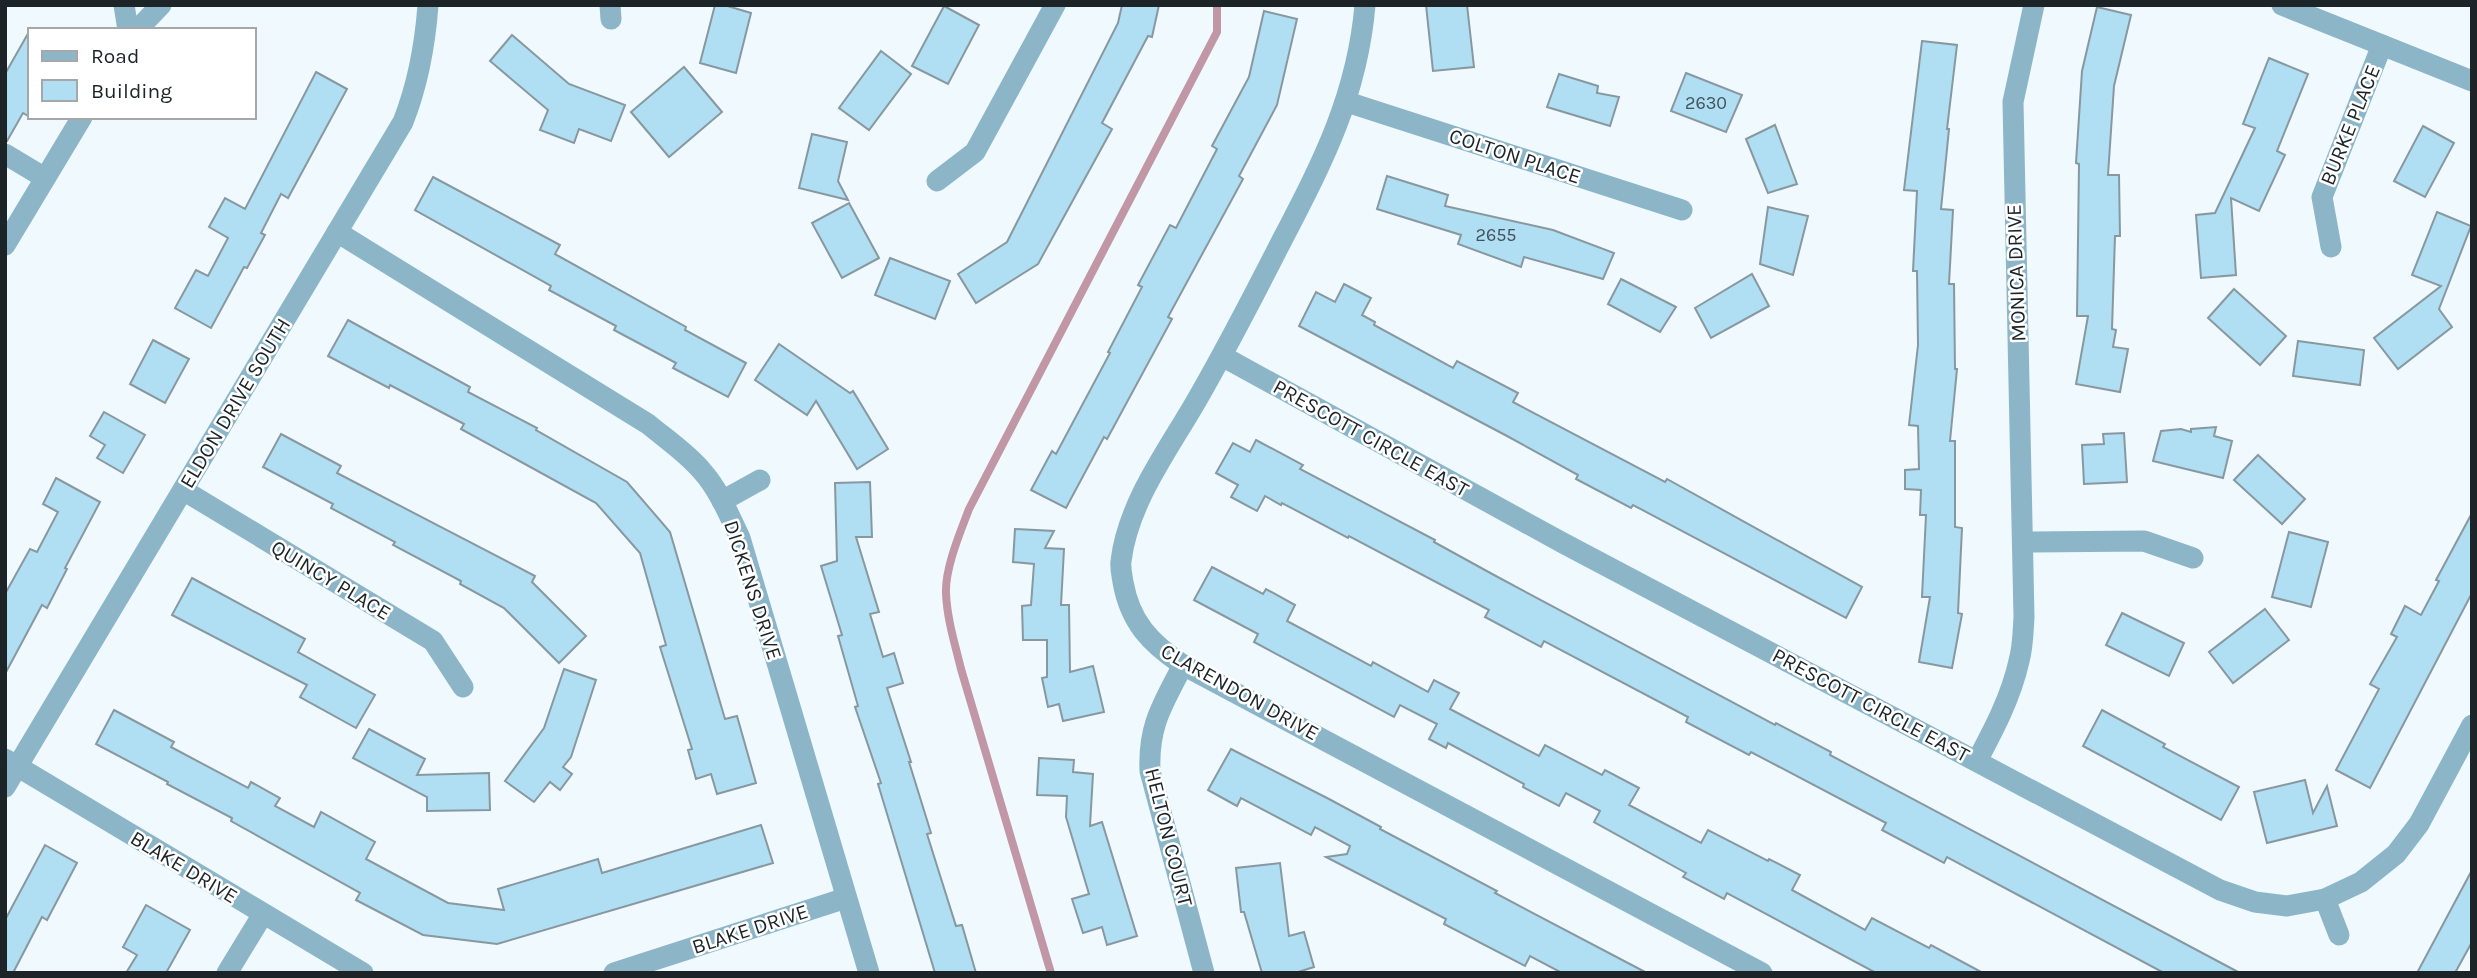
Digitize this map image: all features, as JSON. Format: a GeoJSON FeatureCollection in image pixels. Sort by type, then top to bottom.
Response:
{"type":"FeatureCollection","features":[{"type":"Feature","properties":{"kind":"street"},"geometry":{"type":"LineString","coordinates":[[124,5],[128,28]]}},
{"type":"Feature","properties":{"kind":"street"},"geometry":{"type":"LineString","coordinates":[[139,28],[161,5]]}},
{"type":"Feature","properties":{"kind":"street","name":"ELDON DRIVE SOUTH"},"geometry":{"type":"LineString","coordinates":[[5,788],[12,762],[183,490],[403,122],[415,90],[423,56],[428,5]]}},
{"type":"Feature","properties":{"kind":"street"},"geometry":{"type":"LineString","coordinates":[[937,181],[975,152],[1055,5]]}},
{"type":"Feature","properties":{"kind":"street","name":"CLARENDON DRIVE"},"geometry":{"type":"LineString","coordinates":[[1365,5],[1358,62],[1347,102],[1317,172],[1222,356],[1142,495],[1127,531],[1121,564],[1125,595],[1138,625],[1159,649],[1183,665],[1762,973]]}},
{"type":"Feature","properties":{"kind":"street","name":"MONICA DRIVE"},"geometry":{"type":"LineString","coordinates":[[1977,761],[2000,718],[2020,658],[2024,618],[2013,102],[2034,5]]}},
{"type":"Feature","properties":{"kind":"street"},"geometry":{"type":"LineString","coordinates":[[2282,5],[2472,81]]}},
{"type":"Feature","properties":{"kind":"street","name":"BURKE PLACE"},"geometry":{"type":"LineString","coordinates":[[2331,247],[2322,197],[2382,45]]}},
{"type":"Feature","properties":{"kind":"street","name":"COLTON PLACE"},"geometry":{"type":"LineString","coordinates":[[1347,102],[1682,211]]}},
{"type":"Feature","properties":{"kind":"street"},"geometry":{"type":"LineString","coordinates":[[5,245],[81,119]]}},
{"type":"Feature","properties":{"kind":"street"},"geometry":{"type":"LineString","coordinates":[[5,154],[45,178]]}},
{"type":"Feature","properties":{"kind":"street","name":"DICKENS DRIVE"},"geometry":{"type":"LineString","coordinates":[[337,232],[648,424],[703,471],[722,501],[740,538],[869,973]]}},
{"type":"Feature","properties":{"kind":"street","name":"PRESCOTT CIRCLE EAST"},"geometry":{"type":"LineString","coordinates":[[1222,356],[1563,543],[2220,890],[2255,902],[2287,906],[2325,899],[2361,882],[2396,853],[2419,824],[2472,725]]}},
{"type":"Feature","properties":{"kind":"street"},"geometry":{"type":"LineString","coordinates":[[722,501],[760,481]]}},
{"type":"Feature","properties":{"kind":"street","name":"QUINCY PLACE"},"geometry":{"type":"LineString","coordinates":[[183,490],[433,641],[463,687]]}},
{"type":"Feature","properties":{"kind":"street"},"geometry":{"type":"LineString","coordinates":[[2023,542],[2144,541],[2193,558]]}},
{"type":"Feature","properties":{"kind":"street","name":"HELTON COURT"},"geometry":{"type":"LineString","coordinates":[[1183,665],[1155,719],[1149,745],[1150,771],[1205,973]]}},
{"type":"Feature","properties":{"kind":"street","name":"BLAKE DRIVE"},"geometry":{"type":"LineString","coordinates":[[12,762],[363,973]]}},
{"type":"Feature","properties":{"kind":"street","name":"BLAKE DRIVE"},"geometry":{"type":"LineString","coordinates":[[614,973],[846,898]]}},
{"type":"Feature","properties":{"kind":"street"},"geometry":{"type":"LineString","coordinates":[[2325,899],[2339,934]]}},
{"type":"Feature","properties":{"kind":"street"},"geometry":{"type":"LineString","coordinates":[[227,973],[262,914]]}},
{"type":"Feature","properties":{"kind":"building"},"geometry":{"type":"Polygon","coordinates":[[[715,5],[751,13],[736,73],[700,63],[715,5]]]}},
{"type":"Feature","properties":{"kind":"building"},"geometry":{"type":"Polygon","coordinates":[[[1122,5],[1159,5],[1152,37],[1148,36],[1102,123],[1112,129],[1038,264],[976,303],[958,274],[1007,242],[1118,23],[1122,5]]]}},
{"type":"Feature","properties":{"kind":"building"},"geometry":{"type":"Polygon","coordinates":[[[1426,5],[1467,5],[1474,67],[1433,71],[1426,5]]]}},
{"type":"Feature","properties":{"kind":"building"},"geometry":{"type":"Polygon","coordinates":[[[944,6],[979,25],[948,84],[912,66],[944,6]]]}},
{"type":"Feature","properties":{"kind":"building"},"geometry":{"type":"Polygon","coordinates":[[[2097,7],[2131,15],[2114,86],[2108,175],[2119,175],[2120,236],[2115,236],[2112,329],[2116,330],[2113,347],[2128,349],[2120,392],[2076,384],[2088,316],[2077,316],[2079,164],[2076,163],[2082,71],[2097,7]]]}},
{"type":"Feature","properties":{"kind":"building"},"geometry":{"type":"Polygon","coordinates":[[[1264,11],[1297,19],[1277,105],[1239,176],[1243,179],[1168,317],[1172,319],[1066,508],[1031,490],[1052,451],[1056,454],[1110,353],[1108,352],[1142,287],[1138,285],[1170,225],[1176,228],[1217,149],[1212,146],[1249,77],[1264,11]]]}},
{"type":"Feature","properties":{"kind":"building"},"geometry":{"type":"Polygon","coordinates":[[[28,34],[28,116],[23,113],[7,141],[5,141],[5,74],[28,34]]]}},
{"type":"Feature","properties":{"kind":"building"},"geometry":{"type":"Polygon","coordinates":[[[512,35],[569,84],[625,105],[611,141],[579,129],[574,143],[540,130],[548,110],[490,61],[512,35]]]}},
{"type":"Feature","properties":{"kind":"building"},"geometry":{"type":"Polygon","coordinates":[[[1922,41],[1957,45],[1941,209],[1953,210],[1949,284],[1954,284],[1957,369],[1950,441],[1955,441],[1955,527],[1962,528],[1958,613],[1962,614],[1952,668],[1919,662],[1930,597],[1922,597],[1926,515],[1920,515],[1921,490],[1905,489],[1905,470],[1919,469],[1918,426],[1909,425],[1918,345],[1917,271],[1913,271],[1917,191],[1904,190],[1922,41]]]}},
{"type":"Feature","properties":{"kind":"building"},"geometry":{"type":"Polygon","coordinates":[[[881,51],[911,74],[869,130],[839,108],[881,51]]]}},
{"type":"Feature","properties":{"kind":"building"},"geometry":{"type":"Polygon","coordinates":[[[2269,58],[2308,74],[2277,151],[2285,155],[2259,211],[2231,198],[2236,275],[2201,278],[2196,215],[2215,213],[2255,128],[2243,124],[2269,58]]]}},
{"type":"Feature","properties":{"kind":"building"},"geometry":{"type":"Polygon","coordinates":[[[684,67],[722,112],[669,157],[631,112],[684,67]]]}},
{"type":"Feature","properties":{"kind":"building"},"geometry":{"type":"Polygon","coordinates":[[[316,72],[347,89],[288,198],[281,194],[261,233],[265,235],[211,328],[175,308],[196,270],[208,276],[228,238],[209,227],[225,198],[245,209],[316,72]]]}},
{"type":"Feature","properties":{"kind":"building"},"geometry":{"type":"Polygon","coordinates":[[[1686,73],[1742,95],[1726,132],[1671,111],[1686,73]]]}},
{"type":"Feature","properties":{"kind":"building"},"geometry":{"type":"Polygon","coordinates":[[[1559,74],[1598,86],[1597,93],[1619,97],[1610,126],[1547,107],[1559,74]]]}},
{"type":"Feature","properties":{"kind":"building"},"geometry":{"type":"Polygon","coordinates":[[[1775,125],[1797,184],[1768,193],[1746,139],[1775,125]]]}},
{"type":"Feature","properties":{"kind":"building"},"geometry":{"type":"Polygon","coordinates":[[[2423,126],[2454,143],[2425,197],[2394,181],[2423,126]]]}},
{"type":"Feature","properties":{"kind":"building"},"geometry":{"type":"Polygon","coordinates":[[[812,134],[847,142],[838,181],[848,200],[799,188],[812,134]]]}},
{"type":"Feature","properties":{"kind":"building"},"geometry":{"type":"Polygon","coordinates":[[[1387,176],[1448,195],[1445,206],[1553,230],[1614,253],[1603,279],[1524,257],[1521,267],[1458,244],[1461,235],[1377,209],[1387,176]]]}},
{"type":"Feature","properties":{"kind":"building"},"geometry":{"type":"Polygon","coordinates":[[[433,177],[560,245],[555,254],[746,363],[728,397],[673,368],[676,363],[614,330],[616,326],[549,290],[551,286],[415,210],[433,177]]]}},
{"type":"Feature","properties":{"kind":"building"},"geometry":{"type":"Polygon","coordinates":[[[849,203],[879,258],[842,278],[812,223],[849,203]]]}},
{"type":"Feature","properties":{"kind":"building"},"geometry":{"type":"Polygon","coordinates":[[[1768,207],[1808,216],[1793,275],[1760,264],[1768,207]]]}},
{"type":"Feature","properties":{"kind":"building"},"geometry":{"type":"Polygon","coordinates":[[[2437,212],[2471,226],[2439,309],[2452,327],[2398,369],[2374,338],[2441,286],[2412,275],[2437,212]]]}},
{"type":"Feature","properties":{"kind":"building"},"geometry":{"type":"Polygon","coordinates":[[[890,258],[950,281],[935,319],[875,295],[890,258]]]}},
{"type":"Feature","properties":{"kind":"building"},"geometry":{"type":"Polygon","coordinates":[[[1752,274],[1769,306],[1711,338],[1695,308],[1752,274]]]}},
{"type":"Feature","properties":{"kind":"building"},"geometry":{"type":"Polygon","coordinates":[[[1621,279],[1676,307],[1660,332],[1608,304],[1621,279]]]}},
{"type":"Feature","properties":{"kind":"building"},"geometry":{"type":"Polygon","coordinates":[[[1344,284],[1371,298],[1362,315],[1375,322],[1374,325],[1453,368],[1457,361],[1518,393],[1513,402],[1665,482],[1667,479],[1862,587],[1846,618],[1633,505],[1631,508],[1576,479],[1578,475],[1299,326],[1316,292],[1335,302],[1344,284]]]}},
{"type":"Feature","properties":{"kind":"building"},"geometry":{"type":"Polygon","coordinates":[[[2234,289],[2286,336],[2260,365],[2208,318],[2234,289]]]}},
{"type":"Feature","properties":{"kind":"building"},"geometry":{"type":"Polygon","coordinates":[[[348,320],[470,387],[468,392],[537,428],[536,430],[627,482],[670,532],[725,719],[737,716],[756,783],[717,794],[711,774],[696,779],[688,750],[692,749],[660,647],[666,645],[640,553],[596,503],[461,429],[464,424],[328,356],[348,320]]]}},
{"type":"Feature","properties":{"kind":"building"},"geometry":{"type":"Polygon","coordinates":[[[153,340],[189,359],[165,403],[130,384],[153,340]]]}},
{"type":"Feature","properties":{"kind":"building"},"geometry":{"type":"Polygon","coordinates":[[[2298,341],[2364,350],[2360,385],[2293,376],[2298,341]]]}},
{"type":"Feature","properties":{"kind":"building"},"geometry":{"type":"Polygon","coordinates":[[[779,344],[850,393],[853,391],[888,449],[857,469],[816,401],[807,415],[755,380],[779,344]]]}},
{"type":"Feature","properties":{"kind":"building"},"geometry":{"type":"Polygon","coordinates":[[[104,412],[145,435],[123,473],[97,458],[105,445],[90,436],[104,412]]]}},
{"type":"Feature","properties":{"kind":"building"},"geometry":{"type":"Polygon","coordinates":[[[2216,427],[2214,436],[2232,441],[2223,478],[2153,461],[2161,431],[2181,429],[2191,432],[2191,429],[2216,427]]]}},
{"type":"Feature","properties":{"kind":"building"},"geometry":{"type":"Polygon","coordinates":[[[2124,433],[2127,482],[2084,484],[2082,445],[2104,444],[2103,434],[2124,433]]]}},
{"type":"Feature","properties":{"kind":"building"},"geometry":{"type":"Polygon","coordinates":[[[281,434],[341,466],[337,473],[535,576],[532,582],[586,636],[559,663],[504,608],[460,584],[461,581],[393,545],[395,542],[331,508],[333,504],[263,467],[281,434]]]}},
{"type":"Feature","properties":{"kind":"building"},"geometry":{"type":"Polygon","coordinates":[[[1256,440],[1303,465],[1300,469],[1435,540],[1434,542],[1494,575],[1775,725],[1776,723],[1831,752],[1830,755],[2240,973],[2164,973],[1947,857],[1944,863],[1882,830],[1886,823],[1751,752],[1749,755],[1686,722],[1688,717],[1544,641],[1541,647],[1485,617],[1489,610],[1349,536],[1348,538],[1265,496],[1257,511],[1231,497],[1238,485],[1216,473],[1233,443],[1250,452],[1256,440]]]}},
{"type":"Feature","properties":{"kind":"building"},"geometry":{"type":"Polygon","coordinates":[[[2258,455],[2305,499],[2282,524],[2234,480],[2258,455]]]}},
{"type":"Feature","properties":{"kind":"building"},"geometry":{"type":"Polygon","coordinates":[[[56,478],[100,502],[47,608],[42,605],[5,674],[5,594],[30,549],[37,552],[58,512],[43,504],[56,478]]]}},
{"type":"Feature","properties":{"kind":"building"},"geometry":{"type":"Polygon","coordinates":[[[870,482],[872,537],[856,537],[879,612],[870,614],[883,657],[894,653],[903,683],[887,688],[931,833],[927,834],[956,926],[962,925],[976,973],[935,973],[878,784],[881,783],[855,707],[858,706],[838,636],[842,635],[821,566],[837,561],[835,483],[870,482]]]}},
{"type":"Feature","properties":{"kind":"building"},"geometry":{"type":"Polygon","coordinates":[[[2472,513],[2472,593],[2370,788],[2336,770],[2379,689],[2370,684],[2397,637],[2391,634],[2405,606],[2421,615],[2439,581],[2436,580],[2472,513]]]}},
{"type":"Feature","properties":{"kind":"building"},"geometry":{"type":"Polygon","coordinates":[[[1015,529],[1054,531],[1045,548],[1064,549],[1061,605],[1069,605],[1070,672],[1093,666],[1104,712],[1063,721],[1059,704],[1048,707],[1042,678],[1047,677],[1047,640],[1023,640],[1022,606],[1031,605],[1034,564],[1013,562],[1015,529]]]}},
{"type":"Feature","properties":{"kind":"building"},"geometry":{"type":"Polygon","coordinates":[[[2289,532],[2328,542],[2311,607],[2272,597],[2289,532]]]}},
{"type":"Feature","properties":{"kind":"building"},"geometry":{"type":"Polygon","coordinates":[[[1212,567],[1263,594],[1266,589],[1295,605],[1287,621],[1371,666],[1373,662],[1428,692],[1434,680],[1459,693],[1450,709],[1539,756],[1545,745],[1602,775],[1605,770],[1639,788],[1629,805],[1701,843],[1708,830],[1800,875],[1792,890],[1865,930],[1872,918],[1983,973],[1876,973],[1727,893],[1724,899],[1683,877],[1686,873],[1594,822],[1600,811],[1566,793],[1559,806],[1448,743],[1446,748],[1429,739],[1437,724],[1400,705],[1394,717],[1254,642],[1258,634],[1194,600],[1212,567]]]}},
{"type":"Feature","properties":{"kind":"building"},"geometry":{"type":"Polygon","coordinates":[[[192,578],[305,639],[298,652],[375,695],[356,728],[300,697],[307,685],[172,615],[192,578]]]}},
{"type":"Feature","properties":{"kind":"building"},"geometry":{"type":"Polygon","coordinates":[[[2265,609],[2289,640],[2233,683],[2209,652],[2265,609]]]}},
{"type":"Feature","properties":{"kind":"building"},"geometry":{"type":"Polygon","coordinates":[[[2122,613],[2184,643],[2169,676],[2106,645],[2122,613]]]}},
{"type":"Feature","properties":{"kind":"building"},"geometry":{"type":"Polygon","coordinates":[[[564,669],[596,680],[571,757],[563,767],[572,774],[560,790],[550,782],[534,802],[505,781],[544,728],[564,669]]]}},
{"type":"Feature","properties":{"kind":"building"},"geometry":{"type":"Polygon","coordinates":[[[114,710],[174,742],[171,747],[248,788],[251,782],[280,798],[275,806],[314,827],[321,812],[375,842],[366,859],[448,903],[504,910],[498,889],[598,859],[602,873],[761,825],[773,863],[497,944],[423,935],[356,900],[360,893],[231,821],[232,818],[96,744],[114,710]]]}},
{"type":"Feature","properties":{"kind":"building"},"geometry":{"type":"Polygon","coordinates":[[[2102,710],[2165,744],[2163,747],[2239,787],[2221,820],[2083,746],[2102,710]]]}},
{"type":"Feature","properties":{"kind":"building"},"geometry":{"type":"Polygon","coordinates":[[[369,729],[425,759],[417,775],[489,773],[490,810],[427,811],[427,797],[353,758],[369,729]]]}},
{"type":"Feature","properties":{"kind":"building"},"geometry":{"type":"Polygon","coordinates":[[[1231,749],[1381,827],[1380,829],[1497,891],[1495,893],[1647,973],[1562,973],[1530,956],[1525,966],[1444,924],[1446,919],[1326,857],[1347,854],[1350,846],[1315,827],[1311,835],[1241,798],[1237,806],[1208,790],[1231,749]]]}},
{"type":"Feature","properties":{"kind":"building"},"geometry":{"type":"Polygon","coordinates":[[[1039,758],[1074,760],[1073,772],[1093,774],[1090,826],[1102,822],[1137,936],[1107,945],[1102,927],[1083,933],[1072,899],[1089,894],[1066,817],[1067,796],[1037,795],[1039,758]]]}},
{"type":"Feature","properties":{"kind":"building"},"geometry":{"type":"Polygon","coordinates":[[[2305,780],[2313,813],[2327,786],[2337,826],[2267,843],[2254,792],[2305,780]]]}},
{"type":"Feature","properties":{"kind":"building"},"geometry":{"type":"Polygon","coordinates":[[[45,845],[77,863],[47,920],[42,917],[13,973],[5,973],[5,920],[45,845]]]}},
{"type":"Feature","properties":{"kind":"building"},"geometry":{"type":"Polygon","coordinates":[[[1280,863],[1289,936],[1304,932],[1314,967],[1295,973],[1262,973],[1244,912],[1241,912],[1236,868],[1280,863]]]}},
{"type":"Feature","properties":{"kind":"building"},"geometry":{"type":"Polygon","coordinates":[[[2472,870],[2472,942],[2455,973],[2417,973],[2472,870]]]}},
{"type":"Feature","properties":{"kind":"building"},"geometry":{"type":"Polygon","coordinates":[[[146,905],[190,930],[166,973],[126,973],[137,955],[123,947],[146,905]]]}},
{"type":"Feature","properties":{"kind":"waterway"},"geometry":{"type":"LineString","coordinates":[[1051,973],[961,669],[948,612],[946,583],[969,509],[1217,32],[1217,5]]}}]}
